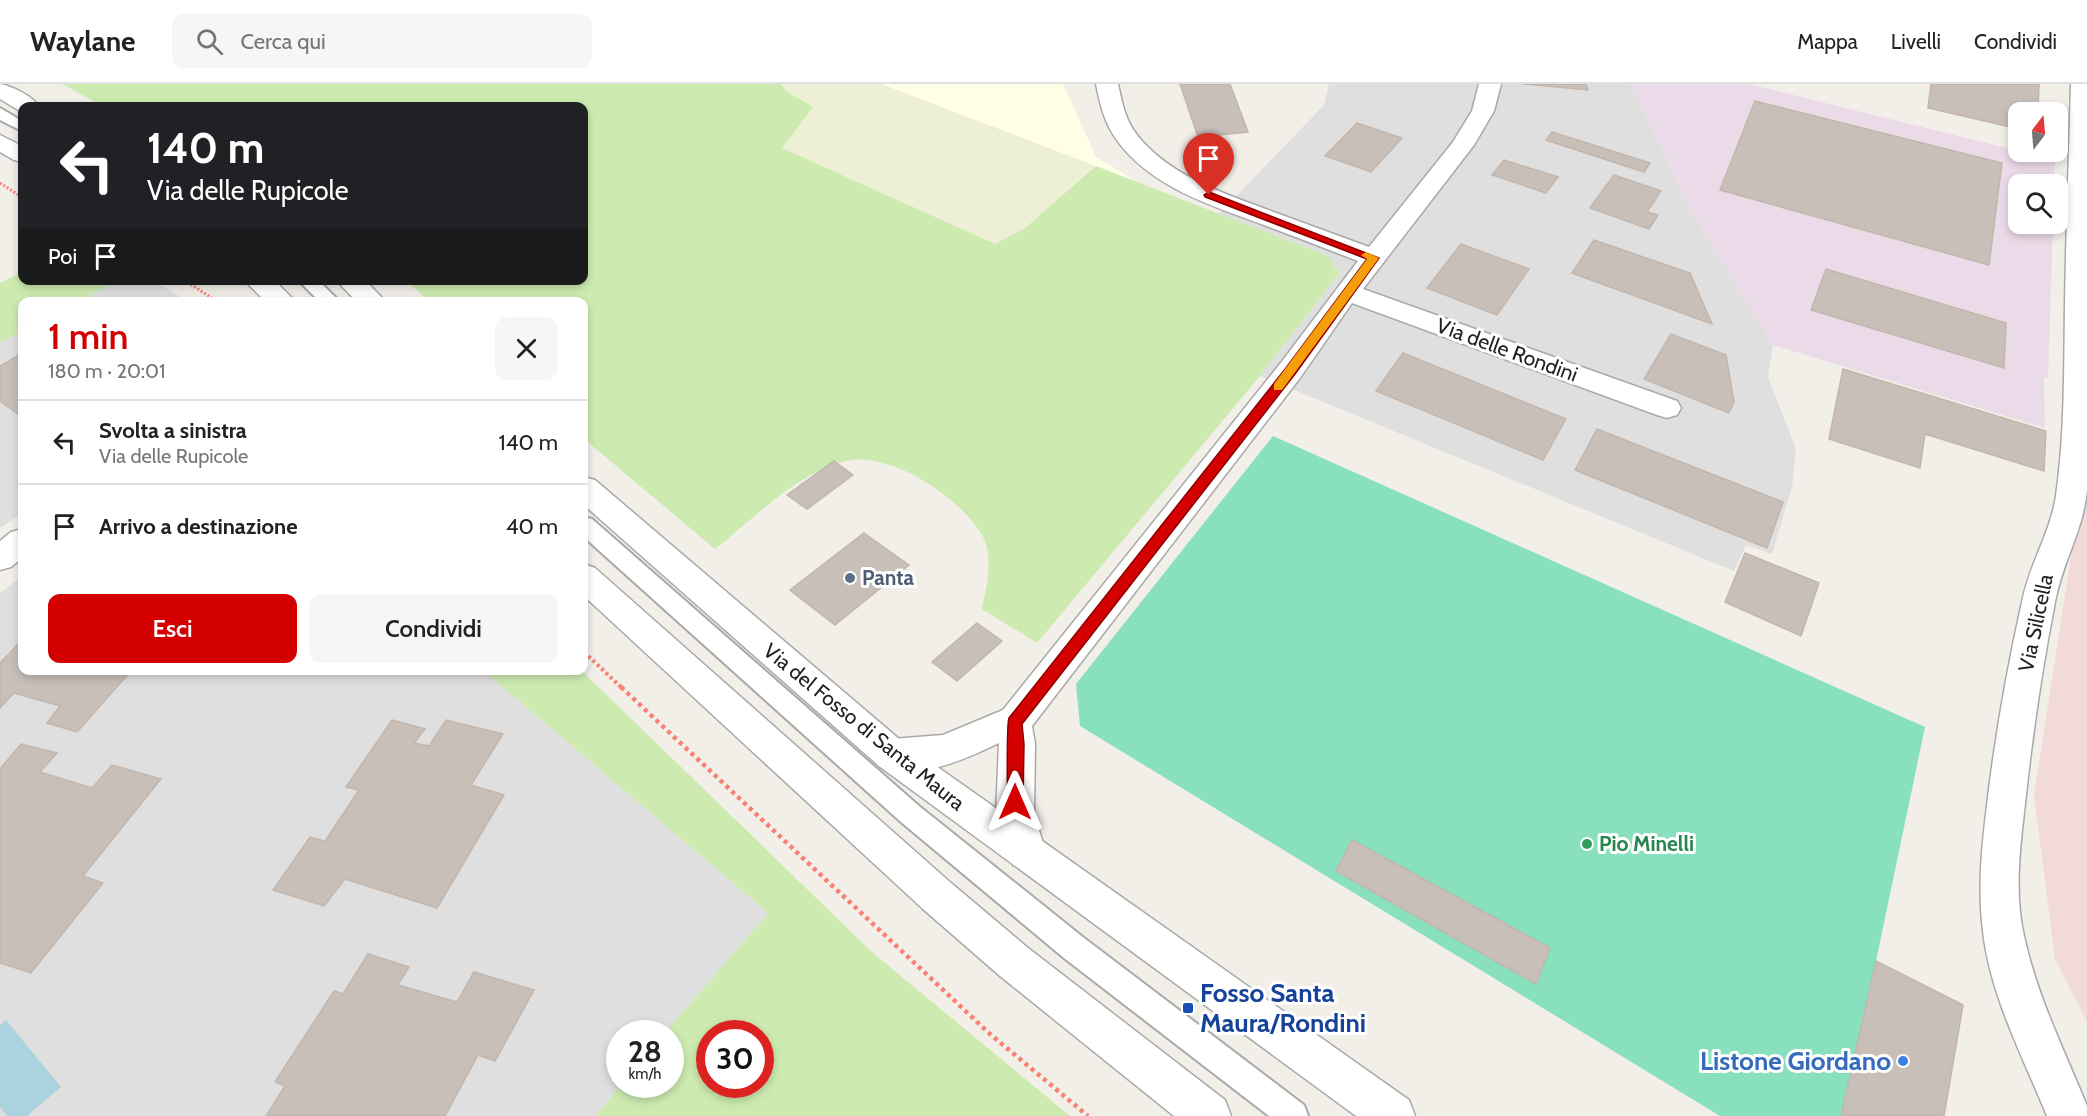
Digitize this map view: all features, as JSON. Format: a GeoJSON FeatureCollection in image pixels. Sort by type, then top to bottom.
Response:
{"type":"FeatureCollection","features":[{"type":"Feature","properties":{"kind":"street"},"geometry":{"type":"LineString","coordinates":[[1107,84],[1115,121],[1133,145],[1166,173],[1226,202],[1374,258]]}},
{"type":"Feature","properties":{"kind":"street"},"geometry":{"type":"LineString","coordinates":[[892,755],[946,751],[1000,726],[1014,723],[1290,371],[1347,292],[1474,129],[1486,103],[1490,84]]}},
{"type":"Feature","properties":{"kind":"street","name":"Via Silicella"},"geometry":{"type":"LineString","coordinates":[[2069,1116],[2025,1012],[2013,973],[2003,933],[1999,866],[2014,737],[2040,593],[2044,575],[2061,538],[2071,498],[2079,398],[2078,306],[2082,84]]}},
{"type":"Feature","properties":{"kind":"street"},"geometry":{"type":"LineString","coordinates":[[0,90],[20,102]]}},
{"type":"Feature","properties":{"kind":"street"},"geometry":{"type":"LineString","coordinates":[[0,142],[18,153]]}},
{"type":"Feature","properties":{"kind":"street"},"geometry":{"type":"LineString","coordinates":[[263,285],[277,297]]}},
{"type":"Feature","properties":{"kind":"street"},"geometry":{"type":"LineString","coordinates":[[355,285],[368,297]]}},
{"type":"Feature","properties":{"kind":"street","name":"Via delle Rondini"},"geometry":{"type":"LineString","coordinates":[[1347,292],[1667,408]]}},
{"type":"Feature","properties":{"kind":"street","name":"Via del Fosso di Santa Maura"},"geometry":{"type":"LineString","coordinates":[[588,492],[892,755],[958,805],[1028,852],[1393,1116]]}},
{"type":"Feature","properties":{"kind":"street"},"geometry":{"type":"LineString","coordinates":[[0,558],[18,545]]}},
{"type":"Feature","properties":{"kind":"street"},"geometry":{"type":"LineString","coordinates":[[588,581],[937,896],[1014,962],[1209,1116]]}},
{"type":"Feature","properties":{"kind":"street"},"geometry":{"type":"LineString","coordinates":[[1014,723],[1017,744],[1015,815],[1028,852]]}},
{"type":"Feature","properties":{"kind":"lane"},"geometry":{"type":"LineString","coordinates":[[0,113],[18,124]]}},
{"type":"Feature","properties":{"kind":"lane"},"geometry":{"type":"LineString","coordinates":[[312,285],[326,297]]}},
{"type":"Feature","properties":{"kind":"lane","name":"Via del Fosso di Santa Maura"},"geometry":{"type":"LineString","coordinates":[[588,529],[910,814],[1074,948],[1293,1116]]}},
{"type":"Feature","properties":{"kind":"path"},"geometry":{"type":"LineString","coordinates":[[0,183],[18,194]]}},
{"type":"Feature","properties":{"kind":"path"},"geometry":{"type":"LineString","coordinates":[[192,285],[210,297]]}},
{"type":"Feature","properties":{"kind":"path"},"geometry":{"type":"LineString","coordinates":[[588,656],[990,1034],[1088,1116]]}},
{"type":"Feature","properties":{"kind":"shaded area"},"geometry":{"type":"Polygon","coordinates":[[[780,84],[881,84],[1096,166],[1025,228],[995,244],[782,148],[789,93],[780,84]]]}},
{"type":"Feature","properties":{"kind":"shaded area"},"geometry":{"type":"Polygon","coordinates":[[[881,84],[1063,84],[1096,157],[1137,182],[881,84]]]}},
{"type":"Feature","properties":{"kind":"shaded area"},"geometry":{"type":"Polygon","coordinates":[[[1329,84],[1631,84],[1691,211],[1773,345],[1768,377],[1796,449],[1792,487],[1772,554],[1746,545],[1734,571],[1260,376],[1341,271],[1334,268],[1328,256],[1218,215],[1324,105],[1329,84]]]}},
{"type":"Feature","properties":{"kind":"shaded area"},"geometry":{"type":"Polygon","coordinates":[[[1631,84],[1749,84],[2008,148],[2008,162],[2055,162],[2054,174],[2008,174],[2008,234],[2053,234],[2048,377],[2044,377],[2045,428],[1773,345],[1691,211],[1631,84]]]}},
{"type":"Feature","properties":{"kind":"shaded area"},"geometry":{"type":"Polygon","coordinates":[[[109,285],[161,285],[180,297],[88,297],[109,285]]]}},
{"type":"Feature","properties":{"kind":"shaded area"},"geometry":{"type":"Polygon","coordinates":[[[18,333],[18,516],[0,528],[0,343],[18,333]]]}},
{"type":"Feature","properties":{"kind":"shaded area"},"geometry":{"type":"Polygon","coordinates":[[[2087,454],[2087,1022],[2055,959],[2034,795],[2087,454]]]}},
{"type":"Feature","properties":{"kind":"shaded area"},"geometry":{"type":"Polygon","coordinates":[[[18,579],[18,675],[489,675],[768,913],[676,1020],[606,1020],[606,1098],[610,1098],[595,1116],[0,1116],[0,593],[18,579]]]}},
{"type":"Feature","properties":{"kind":"green space"},"geometry":{"type":"Polygon","coordinates":[[[62,84],[780,84],[789,93],[813,107],[782,148],[995,244],[1025,228],[1096,166],[1328,256],[1334,268],[1341,271],[1260,376],[1037,643],[982,609],[989,566],[985,541],[962,510],[926,482],[885,463],[865,460],[847,461],[828,467],[777,497],[715,549],[588,442],[588,297],[424,297],[412,286],[588,285],[588,102],[96,102],[62,84]]]}},
{"type":"Feature","properties":{"kind":"green space"},"geometry":{"type":"Polygon","coordinates":[[[18,274],[18,285],[110,285],[87,297],[18,297],[18,333],[0,343],[0,283],[18,274]]]}},
{"type":"Feature","properties":{"kind":"green space","name":"Pio Minelli"},"geometry":{"type":"Polygon","coordinates":[[[1273,436],[1925,727],[1841,1116],[1720,1116],[1080,726],[1076,684],[1273,436]]]}},
{"type":"Feature","properties":{"kind":"green space"},"geometry":{"type":"Polygon","coordinates":[[[489,675],[586,675],[873,953],[1070,1116],[595,1116],[610,1098],[684,1098],[684,1020],[676,1020],[768,913],[489,675]]]}},
{"type":"Feature","properties":{"kind":"water"},"geometry":{"type":"Polygon","coordinates":[[[6,1020],[61,1087],[27,1116],[7,1116],[0,1107],[0,1025],[6,1020]]]}},
{"type":"Feature","properties":{"kind":"building"},"geometry":{"type":"Polygon","coordinates":[[[1180,84],[1230,84],[1248,132],[1198,137],[1180,84]]]}},
{"type":"Feature","properties":{"kind":"building"},"geometry":{"type":"Polygon","coordinates":[[[1523,84],[1586,84],[1588,90],[1523,84]]]}},
{"type":"Feature","properties":{"kind":"building"},"geometry":{"type":"Polygon","coordinates":[[[1931,84],[2039,84],[2038,102],[2008,102],[2008,126],[1928,108],[1931,84]]]}},
{"type":"Feature","properties":{"kind":"building"},"geometry":{"type":"Polygon","coordinates":[[[1755,101],[2002,163],[1989,265],[1720,190],[1755,101]]]}},
{"type":"Feature","properties":{"kind":"building"},"geometry":{"type":"Polygon","coordinates":[[[1357,123],[1402,138],[1371,172],[1325,156],[1357,123]]]}},
{"type":"Feature","properties":{"kind":"building"},"geometry":{"type":"Polygon","coordinates":[[[1552,132],[1650,163],[1644,172],[1546,140],[1552,132]]]}},
{"type":"Feature","properties":{"kind":"building"},"geometry":{"type":"Polygon","coordinates":[[[1504,160],[1558,177],[1546,193],[1492,175],[1504,160]]]}},
{"type":"Feature","properties":{"kind":"building"},"geometry":{"type":"Polygon","coordinates":[[[1614,175],[1661,191],[1647,212],[1658,215],[1649,229],[1590,208],[1614,175]]]}},
{"type":"Feature","properties":{"kind":"building"},"geometry":{"type":"Polygon","coordinates":[[[1594,240],[1690,273],[1712,324],[1572,273],[1594,240]]]}},
{"type":"Feature","properties":{"kind":"building"},"geometry":{"type":"Polygon","coordinates":[[[1461,244],[1529,269],[1497,315],[1427,288],[1461,244]]]}},
{"type":"Feature","properties":{"kind":"building"},"geometry":{"type":"Polygon","coordinates":[[[1826,269],[2006,323],[2004,368],[1811,310],[1826,269]]]}},
{"type":"Feature","properties":{"kind":"building"},"geometry":{"type":"Polygon","coordinates":[[[1671,334],[1726,355],[1734,402],[1729,413],[1644,379],[1671,334]]]}},
{"type":"Feature","properties":{"kind":"building"},"geometry":{"type":"Polygon","coordinates":[[[1403,353],[1566,419],[1543,460],[1376,391],[1403,353]]]}},
{"type":"Feature","properties":{"kind":"building"},"geometry":{"type":"Polygon","coordinates":[[[18,355],[18,414],[0,401],[0,366],[18,355]]]}},
{"type":"Feature","properties":{"kind":"building"},"geometry":{"type":"Polygon","coordinates":[[[1843,369],[2046,431],[2044,471],[1925,434],[1920,468],[1829,439],[1843,369]]]}},
{"type":"Feature","properties":{"kind":"building"},"geometry":{"type":"Polygon","coordinates":[[[1597,429],[1783,502],[1767,548],[1575,470],[1597,429]]]}},
{"type":"Feature","properties":{"kind":"building"},"geometry":{"type":"Polygon","coordinates":[[[834,461],[853,475],[807,509],[787,495],[834,461]]]}},
{"type":"Feature","properties":{"kind":"building","name":"Panta"},"geometry":{"type":"Polygon","coordinates":[[[864,533],[909,565],[835,625],[790,590],[864,533]]]}},
{"type":"Feature","properties":{"kind":"building"},"geometry":{"type":"Polygon","coordinates":[[[1745,553],[1819,583],[1801,636],[1725,602],[1745,553]]]}},
{"type":"Feature","properties":{"kind":"building"},"geometry":{"type":"Polygon","coordinates":[[[977,623],[1002,641],[957,681],[932,662],[977,623]]]}},
{"type":"Feature","properties":{"kind":"building"},"geometry":{"type":"Polygon","coordinates":[[[18,644],[18,675],[128,675],[77,732],[47,723],[60,706],[14,693],[0,708],[0,663],[18,644]]]}},
{"type":"Feature","properties":{"kind":"building"},"geometry":{"type":"Polygon","coordinates":[[[392,720],[425,729],[414,743],[429,746],[446,720],[503,734],[471,785],[504,795],[437,908],[345,879],[324,906],[273,890],[310,837],[325,841],[359,790],[346,787],[392,720]]]}},
{"type":"Feature","properties":{"kind":"building"},"geometry":{"type":"Polygon","coordinates":[[[21,744],[57,753],[40,772],[92,788],[112,765],[161,779],[83,876],[103,883],[31,973],[0,963],[0,769],[21,744]]]}},
{"type":"Feature","properties":{"kind":"building"},"geometry":{"type":"Polygon","coordinates":[[[1352,840],[1550,948],[1536,984],[1336,871],[1352,840]]]}},
{"type":"Feature","properties":{"kind":"building"},"geometry":{"type":"Polygon","coordinates":[[[368,954],[409,967],[398,985],[457,1002],[474,972],[534,990],[495,1061],[478,1055],[445,1116],[266,1116],[285,1086],[275,1082],[334,991],[343,994],[368,954]]]}},
{"type":"Feature","properties":{"kind":"building","name":"Listone Giordano"},"geometry":{"type":"Polygon","coordinates":[[[1876,961],[1963,1005],[1944,1116],[1841,1116],[1876,961]]]}},
{"type":"Feature","properties":{"kind":"slow traffic"},"geometry":{"type":"LineString","coordinates":[[1278,387],[1374,258],[1366,255]]}},
{"type":"Feature","properties":{"kind":"place","name":"Panta"},"geometry":{"type":"Point","coordinates":[850,578]}},
{"type":"Feature","properties":{"kind":"place","name":"Pio Minelli"},"geometry":{"type":"Point","coordinates":[1587,844]}},
{"type":"Feature","properties":{"kind":"place","name":"Fosso Santa Maura/Rondini"},"geometry":{"type":"Point","coordinates":[1188,1008]}},
{"type":"Feature","properties":{"kind":"place","name":"Listone Giordano"},"geometry":{"type":"Point","coordinates":[1903,1061]}},
{"type":"Feature","properties":{"kind":"route"},"geometry":{"type":"LineString","coordinates":[[1015,802],[1017,744],[1014,723],[1290,371],[1374,258],[1209,195]]}}]}
